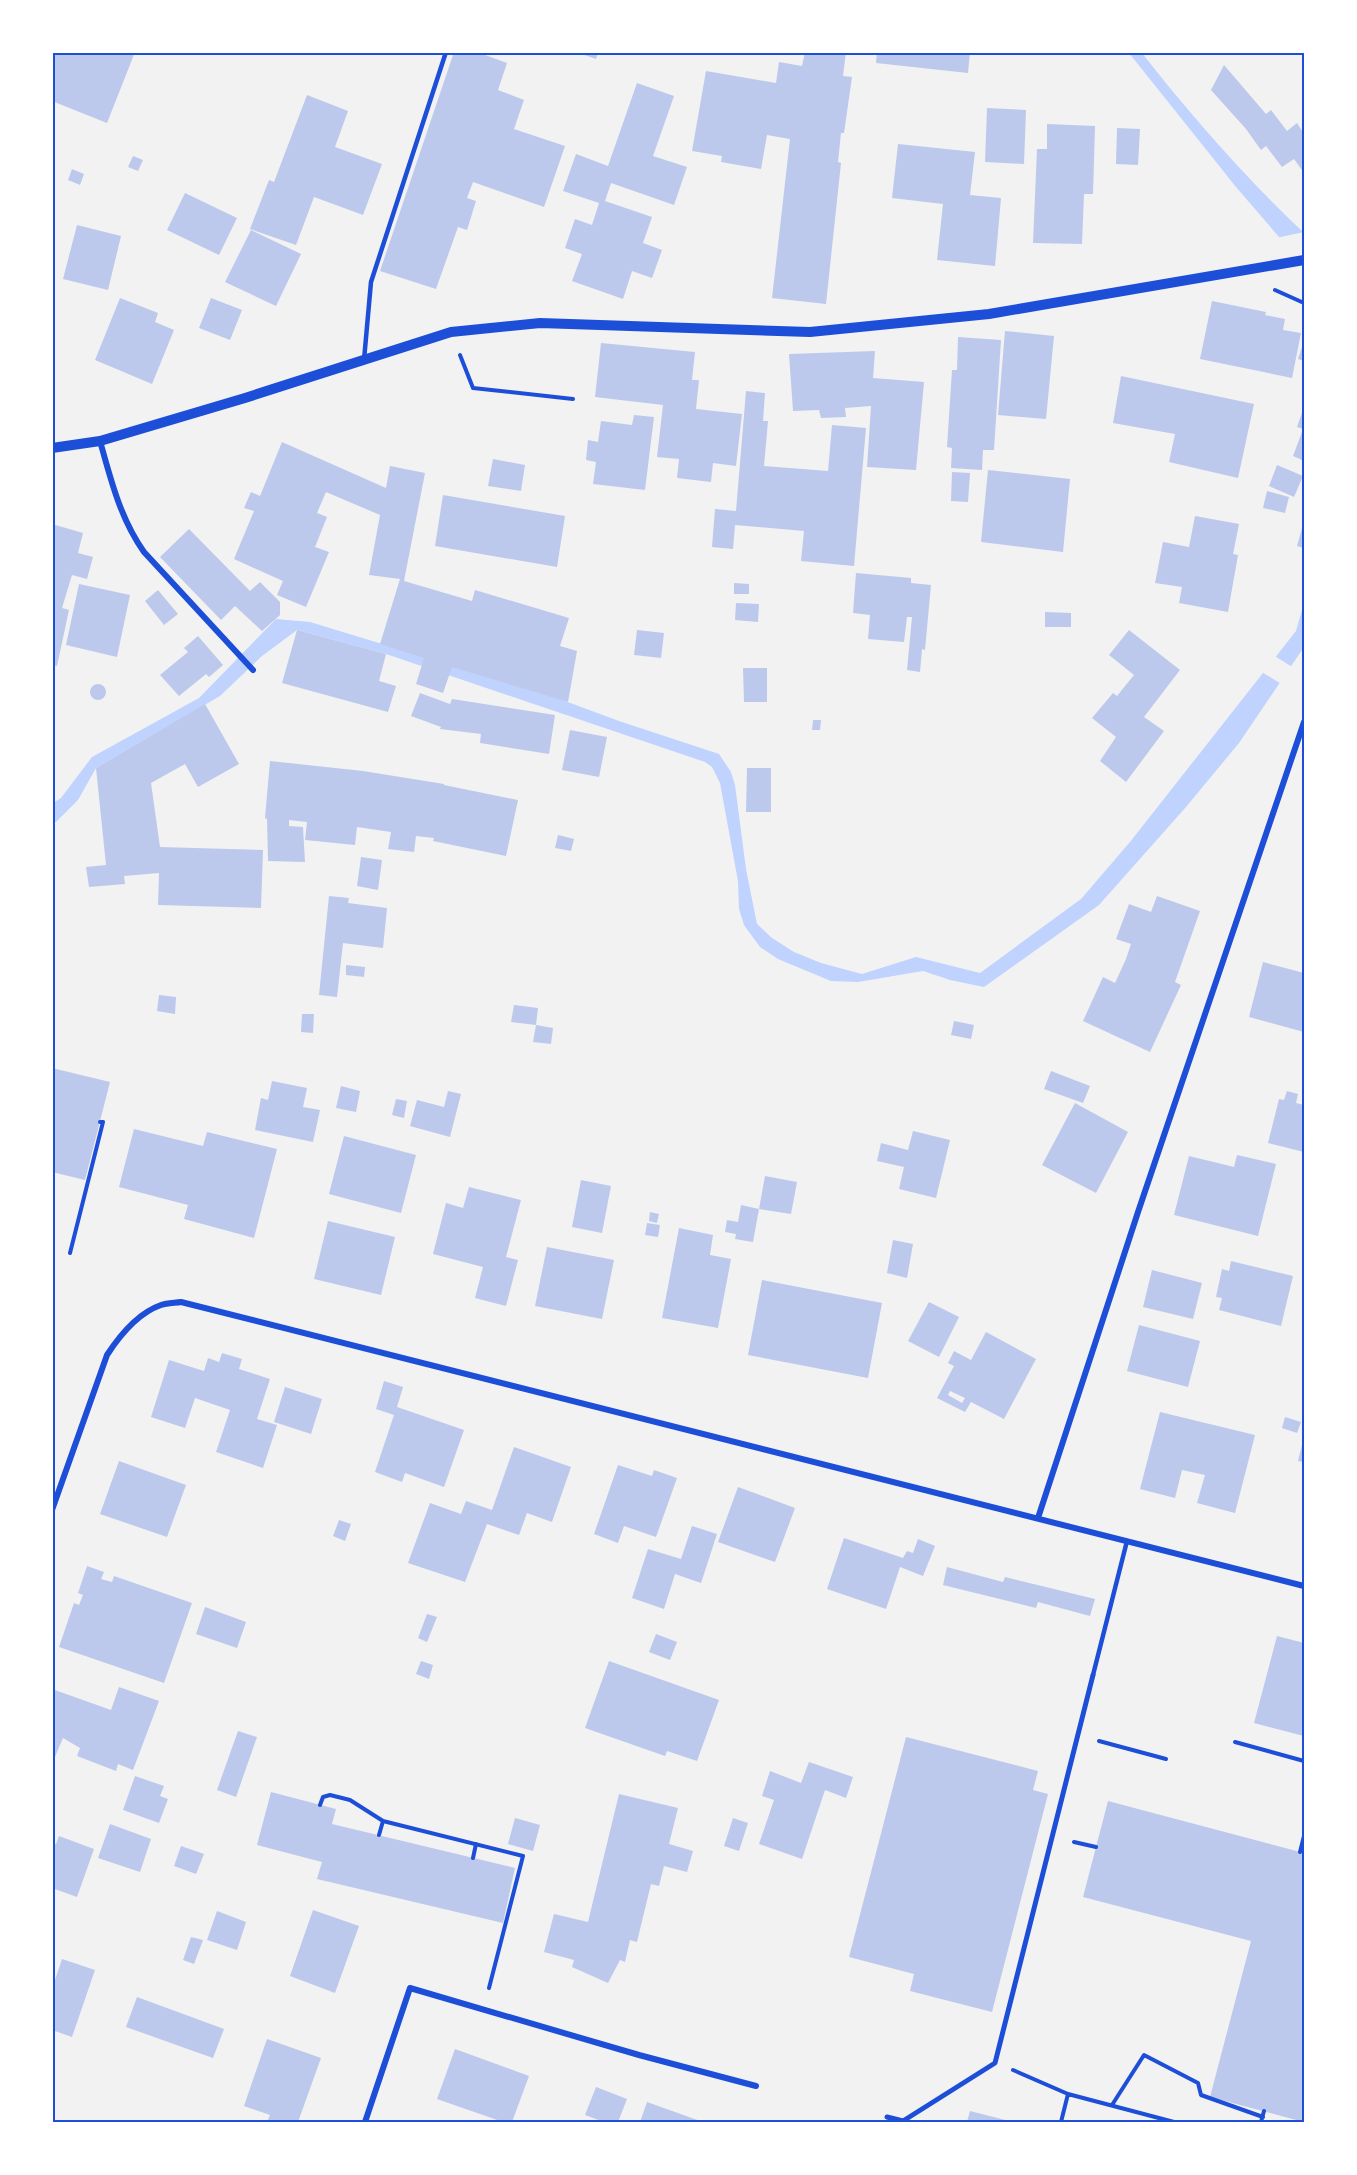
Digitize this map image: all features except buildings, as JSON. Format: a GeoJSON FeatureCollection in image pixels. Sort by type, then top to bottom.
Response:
{"type":"FeatureCollection","features":[{"type":"Feature","properties":{"kind":"street"},"geometry":{"type":"LineString","coordinates":[[52,447],[100,441],[245,398],[451,332],[540,323],[810,332],[989,314],[1305,260]]}},
{"type":"Feature","properties":{"kind":"street"},"geometry":{"type":"LineString","coordinates":[[100,441],[114,495],[132,535],[144,552],[253,670]]}},
{"type":"Feature","properties":{"kind":"street"},"geometry":{"type":"LineString","coordinates":[[1038,1518],[1138,1212],[1305,722]]}},
{"type":"Feature","properties":{"kind":"street"},"geometry":{"type":"LineString","coordinates":[[52,1510],[107,1355],[120,1335],[142,1316],[161,1305],[181,1302],[1305,1586]]}},
{"type":"Feature","properties":{"kind":"street"},"geometry":{"type":"LineString","coordinates":[[887,2117],[903,2121],[996,2063],[1093,1676]]}},
{"type":"Feature","properties":{"kind":"street"},"geometry":{"type":"LineString","coordinates":[[365,2122],[410,1988],[639,2055],[756,2086]]}},
{"type":"Feature","properties":{"kind":"lane"},"geometry":{"type":"LineString","coordinates":[[364,360],[371,282],[446,52]]}},
{"type":"Feature","properties":{"kind":"lane"},"geometry":{"type":"LineString","coordinates":[[1093,1676],[1127,1541]]}},
{"type":"Feature","properties":{"kind":"path"},"geometry":{"type":"LineString","coordinates":[[451,332],[473,388],[573,399]]}},
{"type":"Feature","properties":{"kind":"path"},"geometry":{"type":"LineString","coordinates":[[70,1253],[103,1122],[100,1122]]}},
{"type":"Feature","properties":{"kind":"path"},"geometry":{"type":"LineString","coordinates":[[1078,1736],[1166,1759]]}},
{"type":"Feature","properties":{"kind":"path"},"geometry":{"type":"LineString","coordinates":[[1235,1742],[1305,1761]]}},
{"type":"Feature","properties":{"kind":"path"},"geometry":{"type":"LineString","coordinates":[[320,1805],[323,1797],[330,1795],[350,1800],[383,1821],[523,1856],[484,2010]]}},
{"type":"Feature","properties":{"kind":"path"},"geometry":{"type":"LineString","coordinates":[[379,1835],[383,1821]]}},
{"type":"Feature","properties":{"kind":"path"},"geometry":{"type":"LineString","coordinates":[[1300,1852],[1305,1836]]}},
{"type":"Feature","properties":{"kind":"path"},"geometry":{"type":"LineString","coordinates":[[473,1858],[476,1844]]}},
{"type":"Feature","properties":{"kind":"path"},"geometry":{"type":"LineString","coordinates":[[1112,2104],[1144,2055],[1198,2084],[1201,2095],[1263,2117]]}},
{"type":"Feature","properties":{"kind":"path"},"geometry":{"type":"LineString","coordinates":[[996,2063],[1068,2094],[1174,2122]]}},
{"type":"Feature","properties":{"kind":"path"},"geometry":{"type":"LineString","coordinates":[[1061,2122],[1068,2094]]}},
{"type":"Feature","properties":{"kind":"path"},"geometry":{"type":"LineString","coordinates":[[1261,2122],[1264,2111]]}},
{"type":"Feature","properties":{"kind":"water"},"geometry":{"type":"Polygon","coordinates":[[[1129,53],[1142,53],[1220,146],[1304,233],[1304,275],[1279,237],[1129,53]]]}},
{"type":"Feature","properties":{"kind":"water"},"geometry":{"type":"Polygon","coordinates":[[[1304,603],[1304,647],[1239,743],[1186,807],[1099,905],[984,987],[950,980],[923,971],[858,982],[831,981],[778,959],[760,947],[744,925],[739,909],[738,881],[720,783],[712,767],[705,762],[386,654],[297,630],[262,656],[220,696],[96,768],[78,800],[56,822],[53,822],[53,803],[61,798],[92,757],[199,698],[276,619],[310,622],[546,694],[719,754],[731,772],[735,785],[746,869],[757,924],[772,938],[794,952],[821,963],[862,974],[916,957],[980,973],[1081,899],[1130,842],[1296,631],[1304,603]]]}},
{"type":"Feature","properties":{"kind":"pier"},"geometry":{"type":"Polygon","coordinates":[[[1304,232],[1304,278],[1276,238],[1304,232]]]}},
{"type":"Feature","properties":{"kind":"pier"},"geometry":{"type":"Polygon","coordinates":[[[1273,655],[1294,668],[1283,685],[1260,671],[1273,655]]]}}]}
